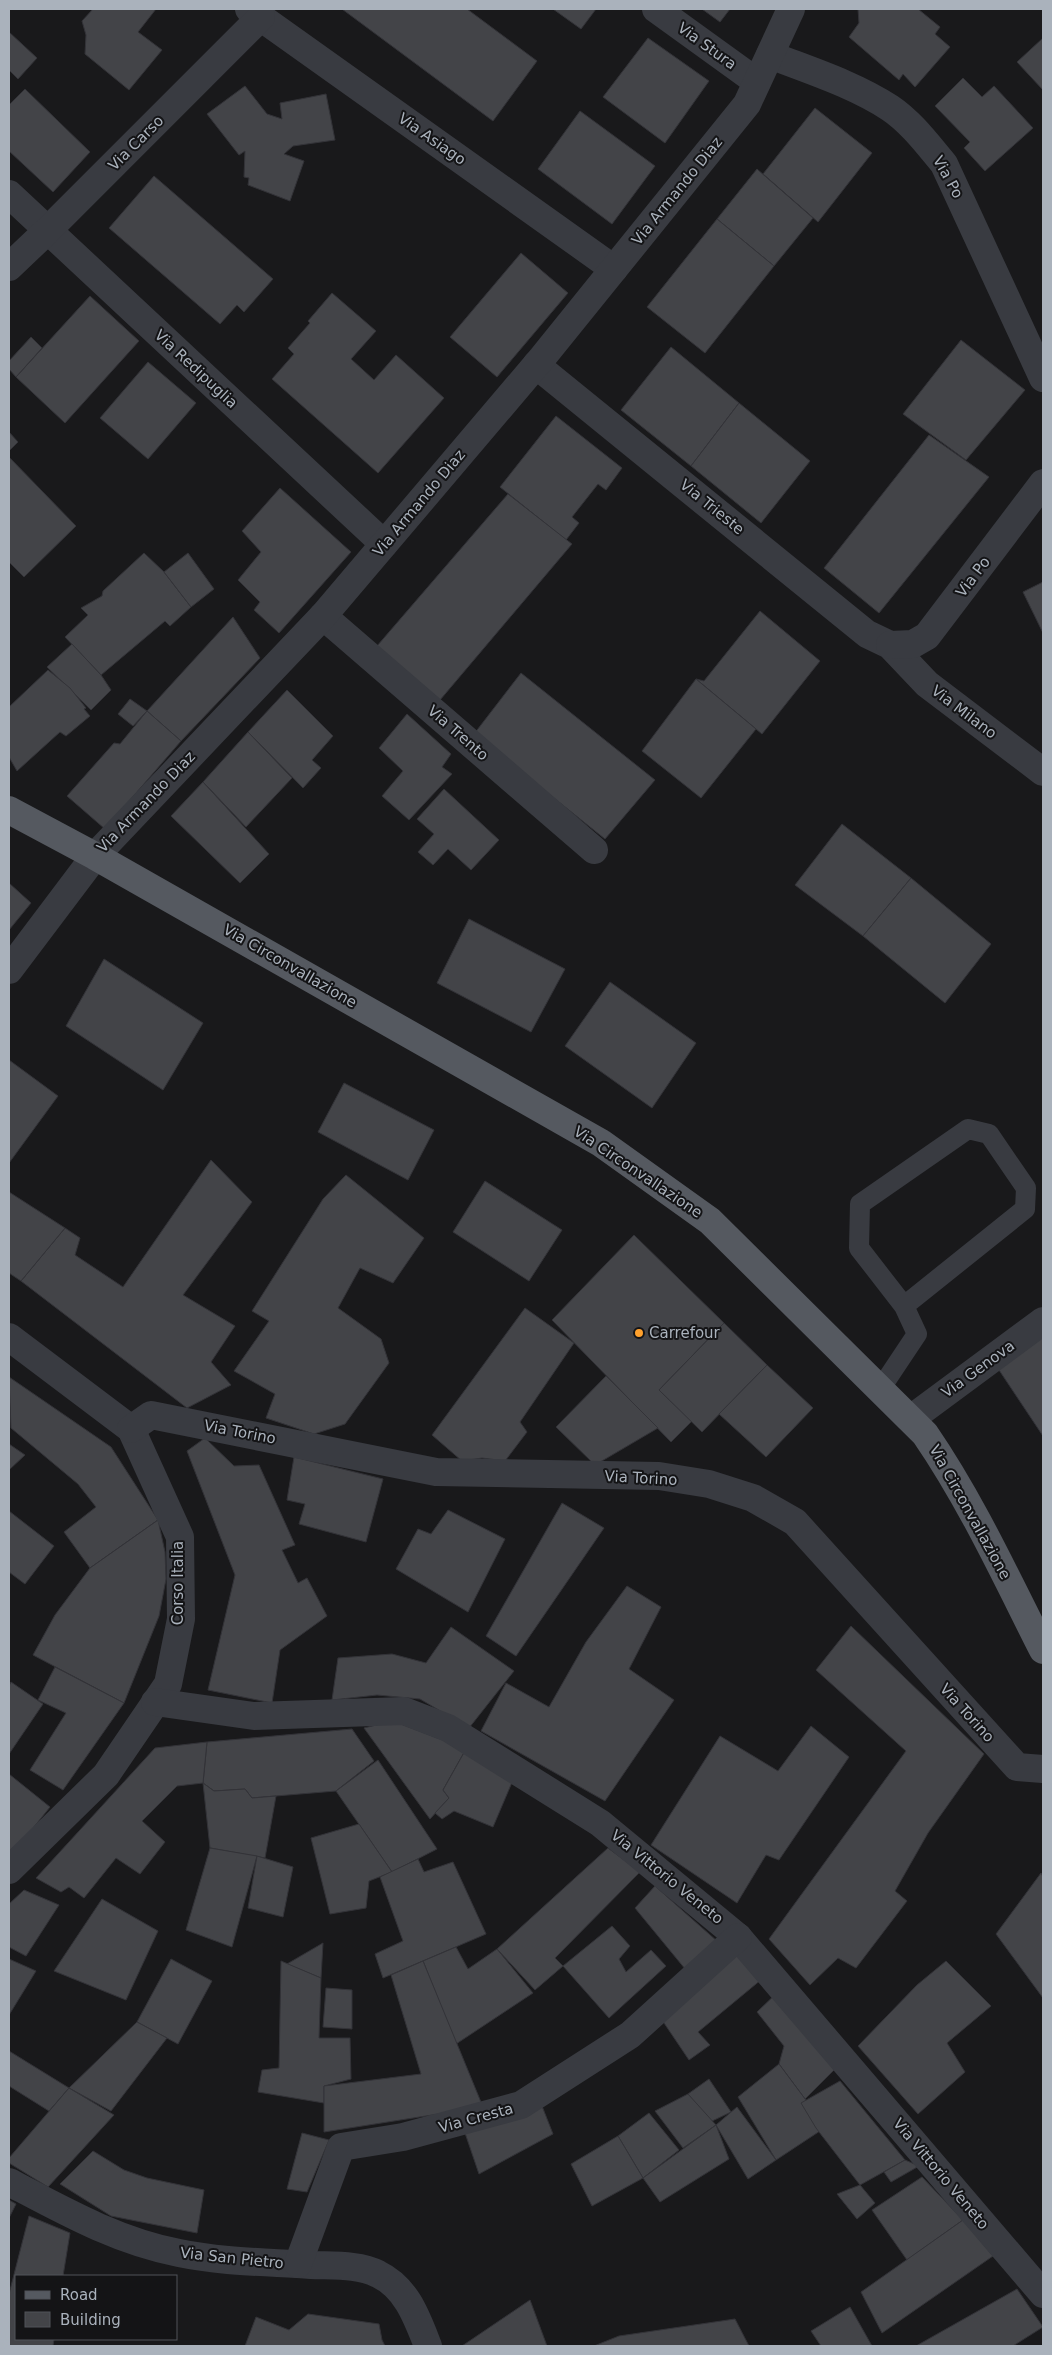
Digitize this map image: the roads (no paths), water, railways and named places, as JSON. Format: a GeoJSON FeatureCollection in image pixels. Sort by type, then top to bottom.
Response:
{"type":"FeatureCollection","features":[{"type":"Feature","properties":{"kind":"main road","name":"Via Circonvallazione"},"geometry":{"type":"LineString","coordinates":[[9,810],[94,856],[601,1143],[710,1221],[912,1418],[940,1455],[1043,1650]]}},
{"type":"Feature","properties":{"kind":"street","name":"Via Stura"},"geometry":{"type":"LineString","coordinates":[[656,9],[757,82]]}},
{"type":"Feature","properties":{"kind":"street","name":"Via Armando Diaz"},"geometry":{"type":"LineString","coordinates":[[9,970],[94,856],[323,616],[536,365],[747,104],[791,9]]}},
{"type":"Feature","properties":{"kind":"street","name":"Via Carso"},"geometry":{"type":"LineString","coordinates":[[9,267],[48,232],[255,13]]}},
{"type":"Feature","properties":{"kind":"street","name":"Via Asiago"},"geometry":{"type":"LineString","coordinates":[[255,13],[614,269]]}},
{"type":"Feature","properties":{"kind":"street","name":"Via Po"},"geometry":{"type":"LineString","coordinates":[[770,55],[838,80],[891,109],[920,136],[944,164],[1043,378]]}},
{"type":"Feature","properties":{"kind":"street","name":"Via Redipuglia"},"geometry":{"type":"LineString","coordinates":[[9,194],[384,544]]}},
{"type":"Feature","properties":{"kind":"street","name":"Via Trieste"},"geometry":{"type":"LineString","coordinates":[[536,365],[868,634],[890,645]]}},
{"type":"Feature","properties":{"kind":"street","name":"Via Po"},"geometry":{"type":"LineString","coordinates":[[890,645],[913,644],[927,636],[1042,486]]}},
{"type":"Feature","properties":{"kind":"street","name":"Via Trento"},"geometry":{"type":"LineString","coordinates":[[323,616],[594,850]]}},
{"type":"Feature","properties":{"kind":"street","name":"Via Milano"},"geometry":{"type":"LineString","coordinates":[[890,645],[927,684],[1043,772]]}},
{"type":"Feature","properties":{"kind":"street","name":"Via Genova"},"geometry":{"type":"LineString","coordinates":[[912,1418],[1043,1321]]}},
{"type":"Feature","properties":{"kind":"street","name":"Corso Italia"},"geometry":{"type":"LineString","coordinates":[[9,1338],[131,1429],[180,1537],[181,1619],[168,1684],[106,1775],[9,1870]]}},
{"type":"Feature","properties":{"kind":"street","name":"Via Torino"},"geometry":{"type":"LineString","coordinates":[[131,1429],[151,1415],[436,1472],[659,1476],[709,1484],[753,1498],[795,1522],[1017,1768],[1043,1769]]}},
{"type":"Feature","properties":{"kind":"street","name":"Via Vittorio Veneto"},"geometry":{"type":"LineString","coordinates":[[155,1702],[254,1716],[404,1711],[448,1728],[600,1823],[738,1936],[1043,2294]]}},
{"type":"Feature","properties":{"kind":"street","name":"Via Cresta"},"geometry":{"type":"LineString","coordinates":[[298,2264],[341,2147],[403,2138],[521,2105],[630,2035],[738,1936]]}},
{"type":"Feature","properties":{"kind":"street","name":"Via San Pietro"},"geometry":{"type":"LineString","coordinates":[[9,2182],[104,2232],[179,2253],[351,2267],[378,2274],[399,2289],[414,2310],[428,2346]]}},
{"type":"Feature","properties":{"kind":"lane"},"geometry":{"type":"LineString","coordinates":[[881,1388],[917,1334],[904,1306],[859,1248],[860,1204],[968,1129],[989,1134],[1026,1188],[1025,1209],[904,1306]]}},
{"type":"Feature","properties":{"kind":"place","name":"Carrefour"},"geometry":{"type":"Point","coordinates":[639,1333]}}]}
